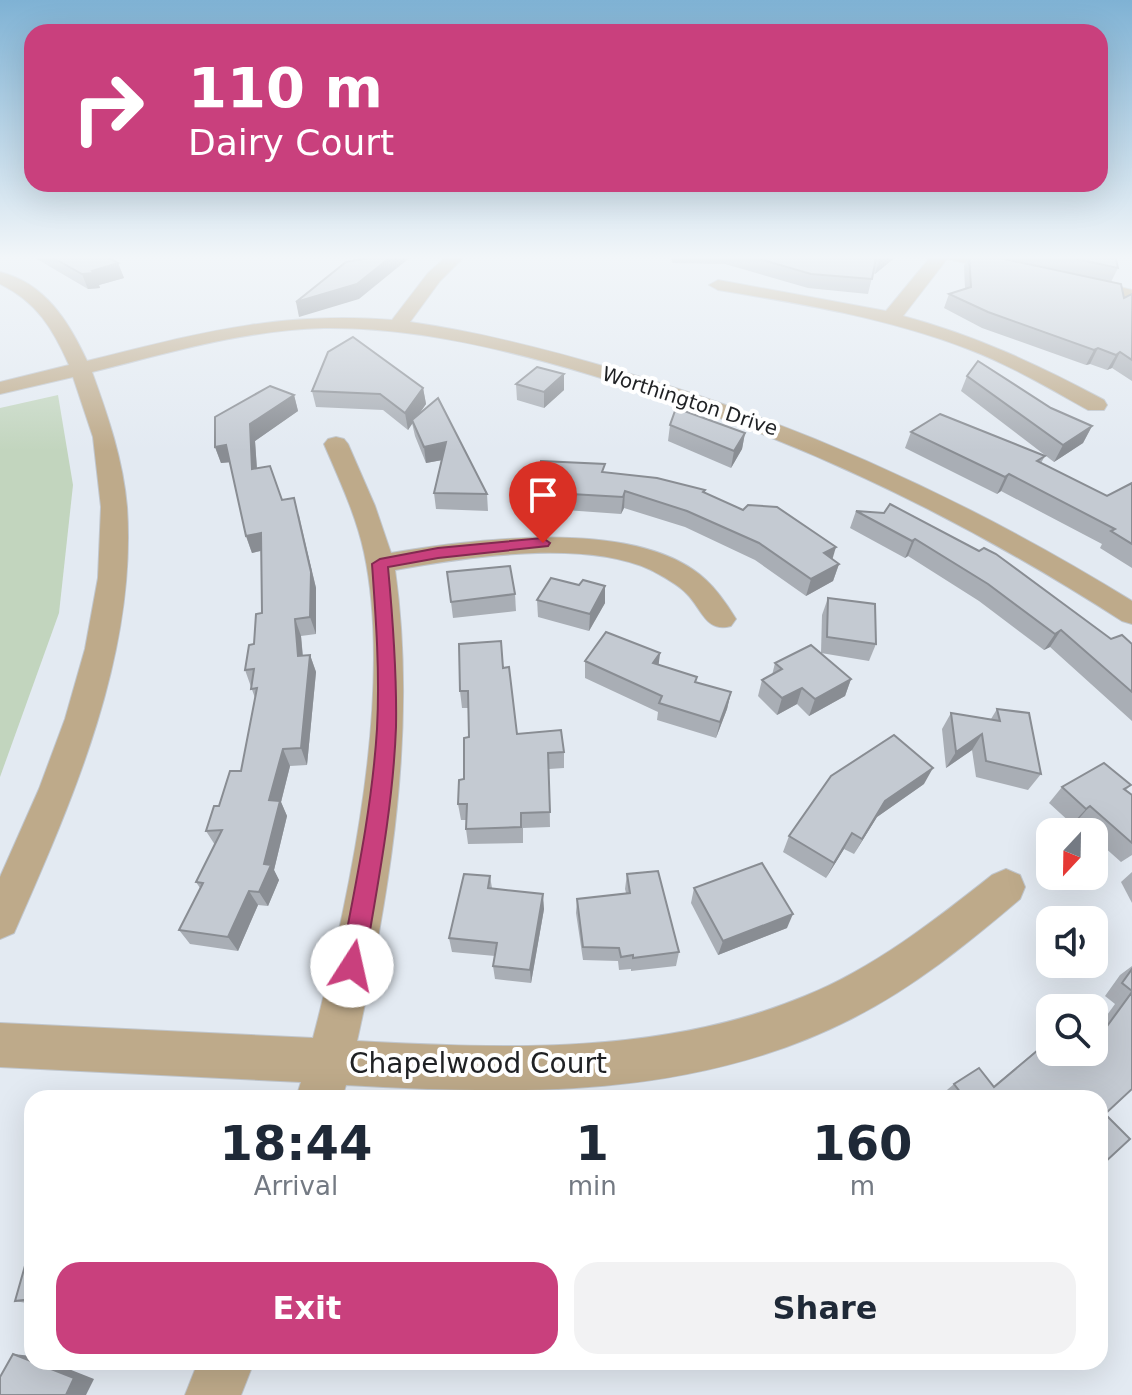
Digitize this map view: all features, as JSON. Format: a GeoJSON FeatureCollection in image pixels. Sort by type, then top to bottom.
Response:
{"type":"FeatureCollection","features":[{"type":"Feature","properties":{"kind":"street"},"geometry":{"type":"LineString","coordinates":[[0,920],[44,824],[76,737],[97,664],[115,549],[115,493],[102,419],[58,320]]}},
{"type":"Feature","properties":{"kind":"street"},"geometry":{"type":"LineString","coordinates":[[398,325],[402,320]]}},
{"type":"Feature","properties":{"kind":"street"},"geometry":{"type":"LineString","coordinates":[[894,320],[959,339],[1007,358],[1096,405]]}},
{"type":"Feature","properties":{"kind":"street","name":"Worthington Drive"},"geometry":{"type":"LineString","coordinates":[[0,372],[78,362],[209,335],[289,324],[398,325],[474,337],[660,387],[777,428],[889,475],[1019,543],[1132,614]]}},
{"type":"Feature","properties":{"kind":"street","name":"Worthington Drive"},"geometry":{"type":"LineString","coordinates":[[0,388],[78,362]]}},
{"type":"Feature","properties":{"kind":"street"},"geometry":{"type":"LineString","coordinates":[[324,1080],[352,966],[378,817],[386,714],[387,654],[380,564],[362,502],[336,444]]}},
{"type":"Feature","properties":{"kind":"street"},"geometry":{"type":"LineString","coordinates":[[380,564],[496,546],[543,543],[585,547],[628,555],[681,575],[713,601],[721,619]]}},
{"type":"Feature","properties":{"kind":"street","name":"Chapelwood Court"},"geometry":{"type":"LineString","coordinates":[[0,1045],[171,1051],[324,1080],[429,1067],[571,1068],[638,1062],[735,1043],[809,1016],[875,984],[953,931],[1006,887]]}},
{"type":"Feature","properties":{"kind":"street"},"geometry":{"type":"LineString","coordinates":[[213,1395],[223,1370]]}},
{"type":"Feature","properties":{"kind":"green space"},"geometry":{"type":"Polygon","coordinates":[[[58,395],[73,485],[59,613],[0,777],[0,408],[58,395]]]}},
{"type":"Feature","properties":{"kind":"building"},"geometry":{"type":"Polygon","coordinates":[[[1011,320],[1132,320],[1132,360],[1120,352],[1116,355],[1098,348],[1094,350],[1011,320]]]}},
{"type":"Feature","properties":{"kind":"building"},"geometry":{"type":"Polygon","coordinates":[[[353,337],[423,388],[405,413],[380,394],[312,391],[328,352],[353,337]]]}},
{"type":"Feature","properties":{"kind":"building"},"geometry":{"type":"Polygon","coordinates":[[[978,361],[1051,408],[1092,426],[1063,445],[967,376],[978,361]]]}},
{"type":"Feature","properties":{"kind":"building"},"geometry":{"type":"Polygon","coordinates":[[[537,367],[564,374],[544,392],[516,384],[537,367]]]}},
{"type":"Feature","properties":{"kind":"building"},"geometry":{"type":"Polygon","coordinates":[[[270,386],[294,395],[250,424],[252,469],[270,466],[282,500],[294,498],[311,572],[310,617],[295,619],[298,656],[310,655],[301,748],[283,749],[269,800],[280,801],[264,864],[271,865],[259,892],[249,891],[228,937],[179,930],[203,883],[196,882],[222,830],[206,831],[214,806],[219,806],[230,771],[241,771],[257,688],[251,689],[254,669],[245,670],[249,645],[254,644],[256,614],[262,613],[261,533],[246,536],[226,445],[215,447],[215,417],[270,386]]]}},
{"type":"Feature","properties":{"kind":"building"},"geometry":{"type":"Polygon","coordinates":[[[438,398],[487,494],[434,493],[446,442],[424,447],[412,420],[438,398]]]}},
{"type":"Feature","properties":{"kind":"building"},"geometry":{"type":"Polygon","coordinates":[[[676,408],[745,433],[734,451],[670,425],[676,408]]]}},
{"type":"Feature","properties":{"kind":"building"},"geometry":{"type":"Polygon","coordinates":[[[940,414],[1045,456],[1037,461],[1107,496],[1132,483],[1132,544],[1111,531],[1115,529],[1009,474],[1005,477],[911,432],[940,414]]]}},
{"type":"Feature","properties":{"kind":"building"},"geometry":{"type":"Polygon","coordinates":[[[541,461],[605,464],[602,472],[657,478],[705,490],[703,492],[743,510],[748,505],[777,507],[836,547],[824,553],[839,564],[811,579],[759,543],[687,511],[625,491],[623,497],[536,492],[537,468],[541,468],[541,461]]]}},
{"type":"Feature","properties":{"kind":"building"},"geometry":{"type":"Polygon","coordinates":[[[890,504],[979,551],[984,548],[996,554],[1111,639],[1122,635],[1132,644],[1132,692],[1061,630],[1055,634],[988,584],[915,539],[912,541],[856,511],[884,513],[890,504]]]}},
{"type":"Feature","properties":{"kind":"building"},"geometry":{"type":"Polygon","coordinates":[[[510,566],[515,594],[451,602],[447,572],[510,566]]]}},
{"type":"Feature","properties":{"kind":"building"},"geometry":{"type":"Polygon","coordinates":[[[551,578],[579,585],[583,580],[605,586],[590,614],[537,600],[551,578]]]}},
{"type":"Feature","properties":{"kind":"building"},"geometry":{"type":"Polygon","coordinates":[[[828,598],[875,604],[876,644],[827,637],[828,598]]]}},
{"type":"Feature","properties":{"kind":"building"},"geometry":{"type":"Polygon","coordinates":[[[606,632],[660,653],[653,663],[697,677],[695,682],[731,692],[720,722],[659,703],[662,696],[585,661],[606,632]]]}},
{"type":"Feature","properties":{"kind":"building"},"geometry":{"type":"Polygon","coordinates":[[[501,641],[503,668],[509,667],[517,734],[561,730],[564,752],[548,753],[550,812],[521,813],[521,827],[466,829],[467,804],[458,804],[459,780],[464,779],[464,738],[469,737],[468,691],[460,691],[459,644],[501,641]]]}},
{"type":"Feature","properties":{"kind":"building"},"geometry":{"type":"Polygon","coordinates":[[[811,645],[851,679],[815,699],[802,688],[782,698],[762,680],[782,669],[775,663],[811,645]]]}},
{"type":"Feature","properties":{"kind":"building"},"geometry":{"type":"Polygon","coordinates":[[[997,709],[1029,713],[1041,774],[986,761],[982,734],[956,752],[951,713],[1000,721],[997,709]]]}},
{"type":"Feature","properties":{"kind":"building"},"geometry":{"type":"Polygon","coordinates":[[[894,735],[933,768],[885,801],[862,839],[852,833],[834,863],[789,836],[831,776],[894,735]]]}},
{"type":"Feature","properties":{"kind":"building"},"geometry":{"type":"Polygon","coordinates":[[[1104,763],[1131,785],[1124,789],[1132,795],[1132,843],[1108,822],[1108,818],[1104,818],[1090,806],[1086,809],[1062,787],[1104,763]]]}},
{"type":"Feature","properties":{"kind":"building"},"geometry":{"type":"Polygon","coordinates":[[[762,863],[793,914],[723,941],[694,888],[762,863]]]}},
{"type":"Feature","properties":{"kind":"building"},"geometry":{"type":"Polygon","coordinates":[[[658,871],[679,952],[633,958],[633,955],[621,957],[619,948],[583,947],[577,899],[630,893],[627,874],[658,871]]]}},
{"type":"Feature","properties":{"kind":"building"},"geometry":{"type":"Polygon","coordinates":[[[464,874],[490,876],[488,888],[543,894],[530,970],[493,966],[497,943],[449,938],[464,874]]]}},
{"type":"Feature","properties":{"kind":"building"},"geometry":{"type":"Polygon","coordinates":[[[1132,969],[1132,991],[1122,983],[1132,969]]]}},
{"type":"Feature","properties":{"kind":"building"},"geometry":{"type":"Polygon","coordinates":[[[1132,992],[1132,1089],[1108,1111],[1108,1090],[959,1090],[954,1084],[979,1068],[994,1087],[1036,1052],[1036,1066],[1108,1066],[1108,1025],[1132,992]]]}},
{"type":"Feature","properties":{"kind":"building"},"geometry":{"type":"Polygon","coordinates":[[[1108,1117],[1130,1139],[1108,1159],[1108,1117]]]}},
{"type":"Feature","properties":{"kind":"building"},"geometry":{"type":"Polygon","coordinates":[[[24,1269],[24,1300],[15,1301],[24,1269]]]}},
{"type":"Feature","properties":{"kind":"building"},"geometry":{"type":"Polygon","coordinates":[[[13,1354],[24,1358],[24,1370],[54,1370],[74,1378],[66,1395],[0,1395],[0,1377],[13,1354]]]}},
{"type":"Feature","properties":{"kind":"route"},"geometry":{"type":"LineString","coordinates":[[352,966],[378,817],[386,729],[387,654],[380,564],[438,553],[543,543]]}}]}
